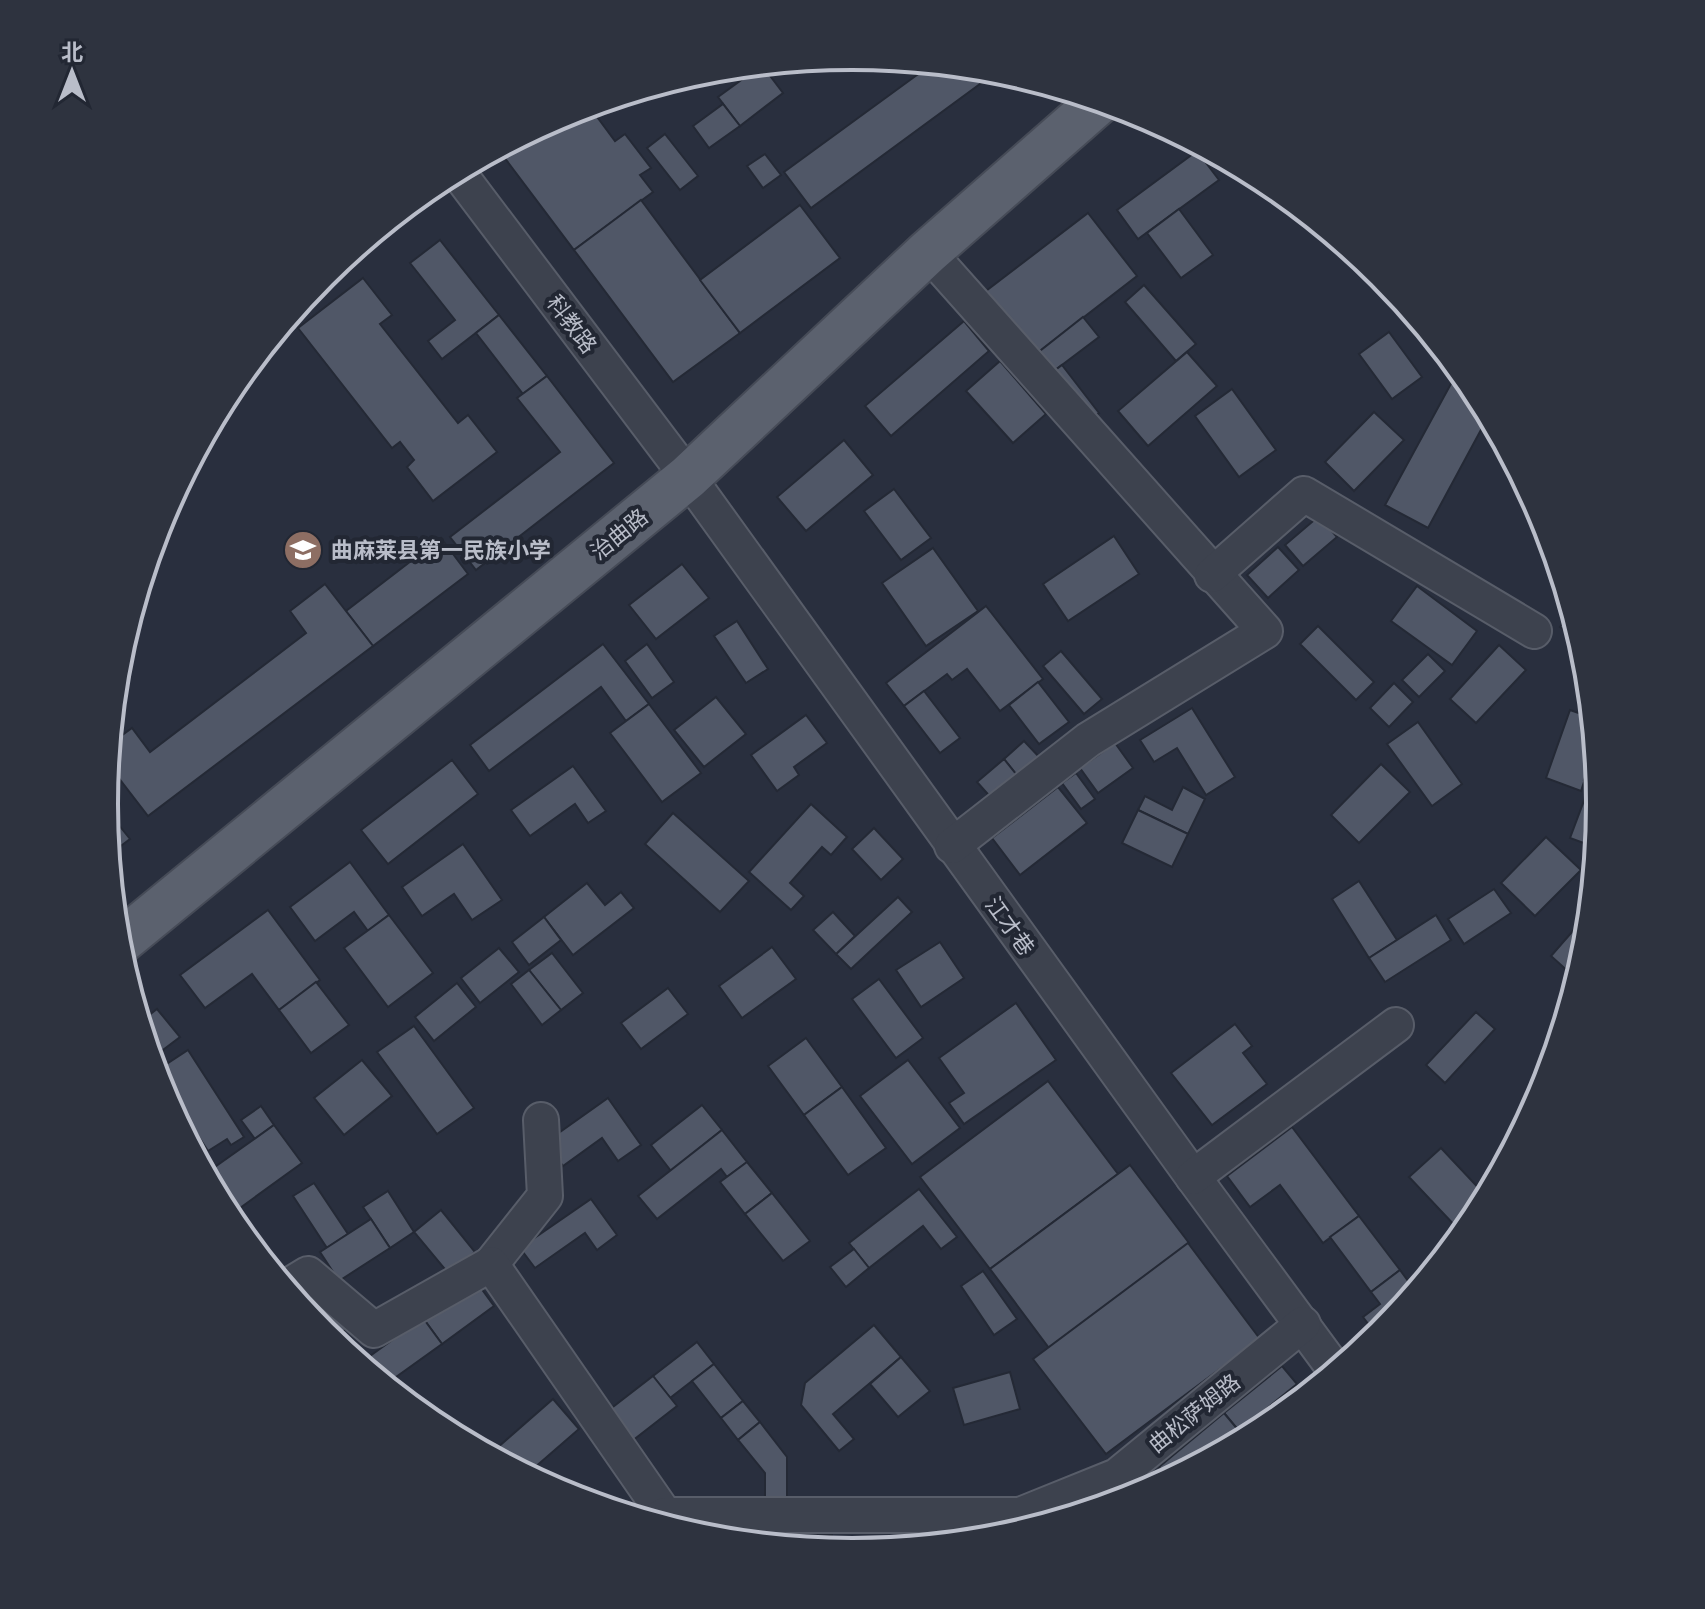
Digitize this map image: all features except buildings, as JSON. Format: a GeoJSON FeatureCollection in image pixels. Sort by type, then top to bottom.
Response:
{"type":"FeatureCollection","features":[{"type":"Feature","properties":{"kind":"main road","name":"治曲路"},"geometry":{"type":"LineString","coordinates":[[130,934],[688,477],[928,252],[1090,109]]}},
{"type":"Feature","properties":{"kind":"street","name":"科教路"},"geometry":{"type":"LineString","coordinates":[[465,181],[688,477]]}},
{"type":"Feature","properties":{"kind":"street"},"geometry":{"type":"LineString","coordinates":[[928,252],[1265,631],[1088,740],[952,846]]}},
{"type":"Feature","properties":{"kind":"street","name":"江才巷"},"geometry":{"type":"LineString","coordinates":[[688,477],[952,846],[1330,1363]]}},
{"type":"Feature","properties":{"kind":"street"},"geometry":{"type":"LineString","coordinates":[[1212,575],[1304,494],[1534,631]]}},
{"type":"Feature","properties":{"kind":"street"},"geometry":{"type":"LineString","coordinates":[[1193,1177],[1396,1025]]}},
{"type":"Feature","properties":{"kind":"street"},"geometry":{"type":"LineString","coordinates":[[295,1282],[308,1274],[374,1330],[491,1264],[545,1196],[541,1120]]}},
{"type":"Feature","properties":{"kind":"street"},"geometry":{"type":"LineString","coordinates":[[491,1264],[654,1512]]}},
{"type":"Feature","properties":{"kind":"street","name":"曲松萨姆路"},"geometry":{"type":"LineString","coordinates":[[682,1519],[1020,1515],[1117,1476],[1303,1324]]}},
{"type":"Feature","properties":{"kind":"place","name":"曲麻莱县第一民族小学"},"geometry":{"type":"Point","coordinates":[303,550]}}]}
